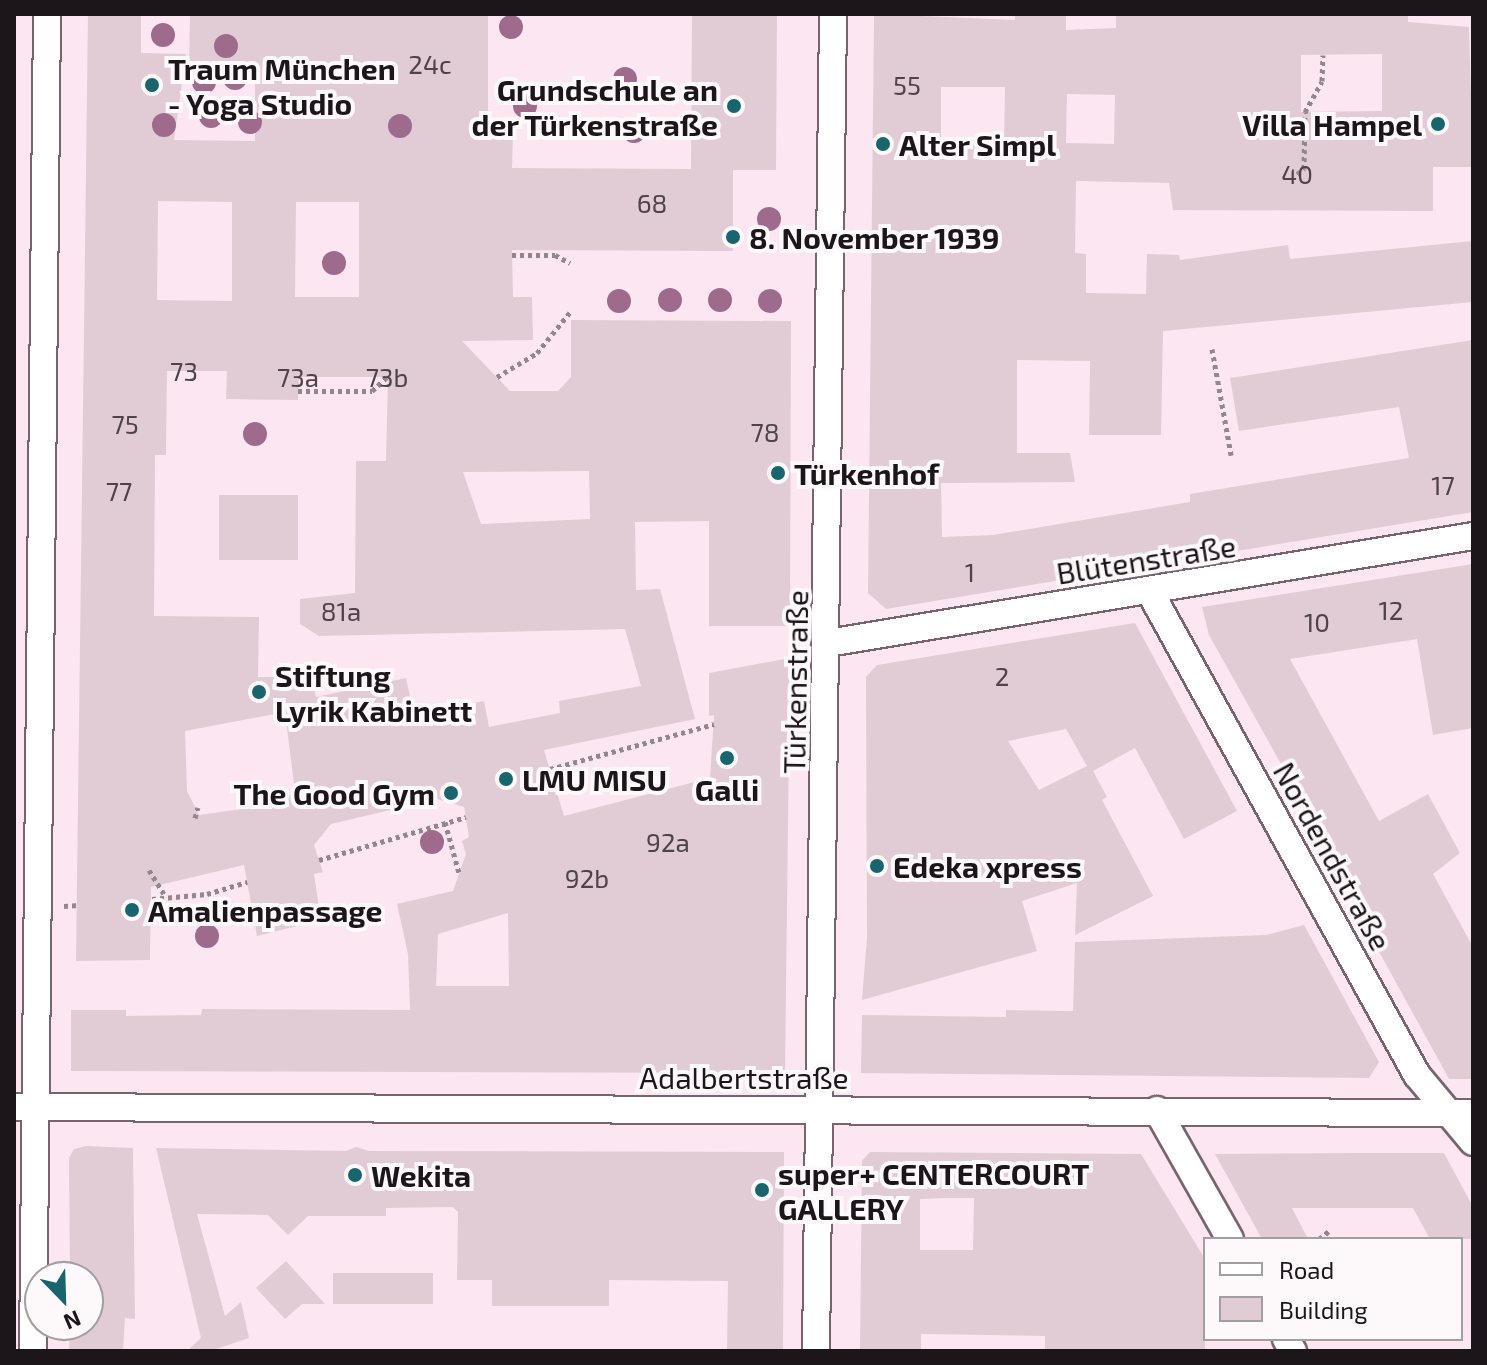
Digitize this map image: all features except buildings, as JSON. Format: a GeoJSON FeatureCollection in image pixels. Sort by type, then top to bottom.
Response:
{"type":"FeatureCollection","features":[{"type":"Feature","properties":{"kind":"street"},"geometry":{"type":"LineString","coordinates":[[33,1351],[25,1107],[47,14]]}},
{"type":"Feature","properties":{"kind":"street","name":"Türkenstraße"},"geometry":{"type":"LineString","coordinates":[[816,1351],[828,643],[833,14]]}},
{"type":"Feature","properties":{"kind":"street","name":"Blütenstraße"},"geometry":{"type":"LineString","coordinates":[[828,643],[1473,536]]}},
{"type":"Feature","properties":{"kind":"street","name":"Nordendstraße"},"geometry":{"type":"LineString","coordinates":[[1150,592],[1417,1075],[1461,1113],[1473,1142]]}},
{"type":"Feature","properties":{"kind":"street","name":"Adalbertstraße"},"geometry":{"type":"LineString","coordinates":[[25,1107],[1461,1113]]}},
{"type":"Feature","properties":{"kind":"street"},"geometry":{"type":"LineString","coordinates":[[1157,1110],[1229,1237]]}},
{"type":"Feature","properties":{"kind":"path"},"geometry":{"type":"LineString","coordinates":[[1297,174],[1304,169],[1305,112],[1322,81],[1323,55]]}},
{"type":"Feature","properties":{"kind":"path"},"geometry":{"type":"LineString","coordinates":[[512,255],[555,255],[570,263]]}},
{"type":"Feature","properties":{"kind":"path"},"geometry":{"type":"LineString","coordinates":[[497,377],[537,353],[571,311]]}},
{"type":"Feature","properties":{"kind":"path"},"geometry":{"type":"LineString","coordinates":[[1212,349],[1231,455]]}},
{"type":"Feature","properties":{"kind":"path"},"geometry":{"type":"LineString","coordinates":[[298,391],[372,391],[387,377]]}},
{"type":"Feature","properties":{"kind":"path"},"geometry":{"type":"LineString","coordinates":[[550,769],[714,724]]}},
{"type":"Feature","properties":{"kind":"path"},"geometry":{"type":"LineString","coordinates":[[195,818],[198,807]]}},
{"type":"Feature","properties":{"kind":"path"},"geometry":{"type":"LineString","coordinates":[[319,860],[466,817]]}},
{"type":"Feature","properties":{"kind":"path"},"geometry":{"type":"LineString","coordinates":[[445,822],[459,873]]}},
{"type":"Feature","properties":{"kind":"path"},"geometry":{"type":"LineString","coordinates":[[149,870],[166,897]]}},
{"type":"Feature","properties":{"kind":"path"},"geometry":{"type":"LineString","coordinates":[[161,885],[166,876]]}},
{"type":"Feature","properties":{"kind":"path"},"geometry":{"type":"LineString","coordinates":[[152,899],[207,894],[247,882]]}},
{"type":"Feature","properties":{"kind":"path"},"geometry":{"type":"LineString","coordinates":[[66,906],[79,905]]}},
{"type":"Feature","properties":{"kind":"path"},"geometry":{"type":"LineString","coordinates":[[1321,1237],[1330,1230]]}},
{"type":"Feature","properties":{"kind":"place","name":"Traum München - Yoga Studio"},"geometry":{"type":"Point","coordinates":[152,85]}},
{"type":"Feature","properties":{"kind":"place","name":"Grundschule an der Türkenstraße"},"geometry":{"type":"Point","coordinates":[734,106]}},
{"type":"Feature","properties":{"kind":"place","name":"Villa Hampel"},"geometry":{"type":"Point","coordinates":[1438,124]}},
{"type":"Feature","properties":{"kind":"place","name":"Alter Simpl"},"geometry":{"type":"Point","coordinates":[883,144]}},
{"type":"Feature","properties":{"kind":"place","name":"8. November 1939"},"geometry":{"type":"Point","coordinates":[733,237]}},
{"type":"Feature","properties":{"kind":"place","name":"Türkenhof"},"geometry":{"type":"Point","coordinates":[778,473]}},
{"type":"Feature","properties":{"kind":"place","name":"Stiftung Lyrik Kabinett"},"geometry":{"type":"Point","coordinates":[259,692]}},
{"type":"Feature","properties":{"kind":"place","name":"Galli"},"geometry":{"type":"Point","coordinates":[727,758]}},
{"type":"Feature","properties":{"kind":"place","name":"LMU MISU"},"geometry":{"type":"Point","coordinates":[506,779]}},
{"type":"Feature","properties":{"kind":"place","name":"The Good Gym"},"geometry":{"type":"Point","coordinates":[451,793]}},
{"type":"Feature","properties":{"kind":"place","name":"Edeka xpress"},"geometry":{"type":"Point","coordinates":[877,866]}},
{"type":"Feature","properties":{"kind":"place","name":"Amalienpassage"},"geometry":{"type":"Point","coordinates":[132,910]}},
{"type":"Feature","properties":{"kind":"place","name":"Wekita"},"geometry":{"type":"Point","coordinates":[355,1175]}},
{"type":"Feature","properties":{"kind":"place","name":"super+ CENTERCOURT GALLERY"},"geometry":{"type":"Point","coordinates":[762,1190]}}]}
